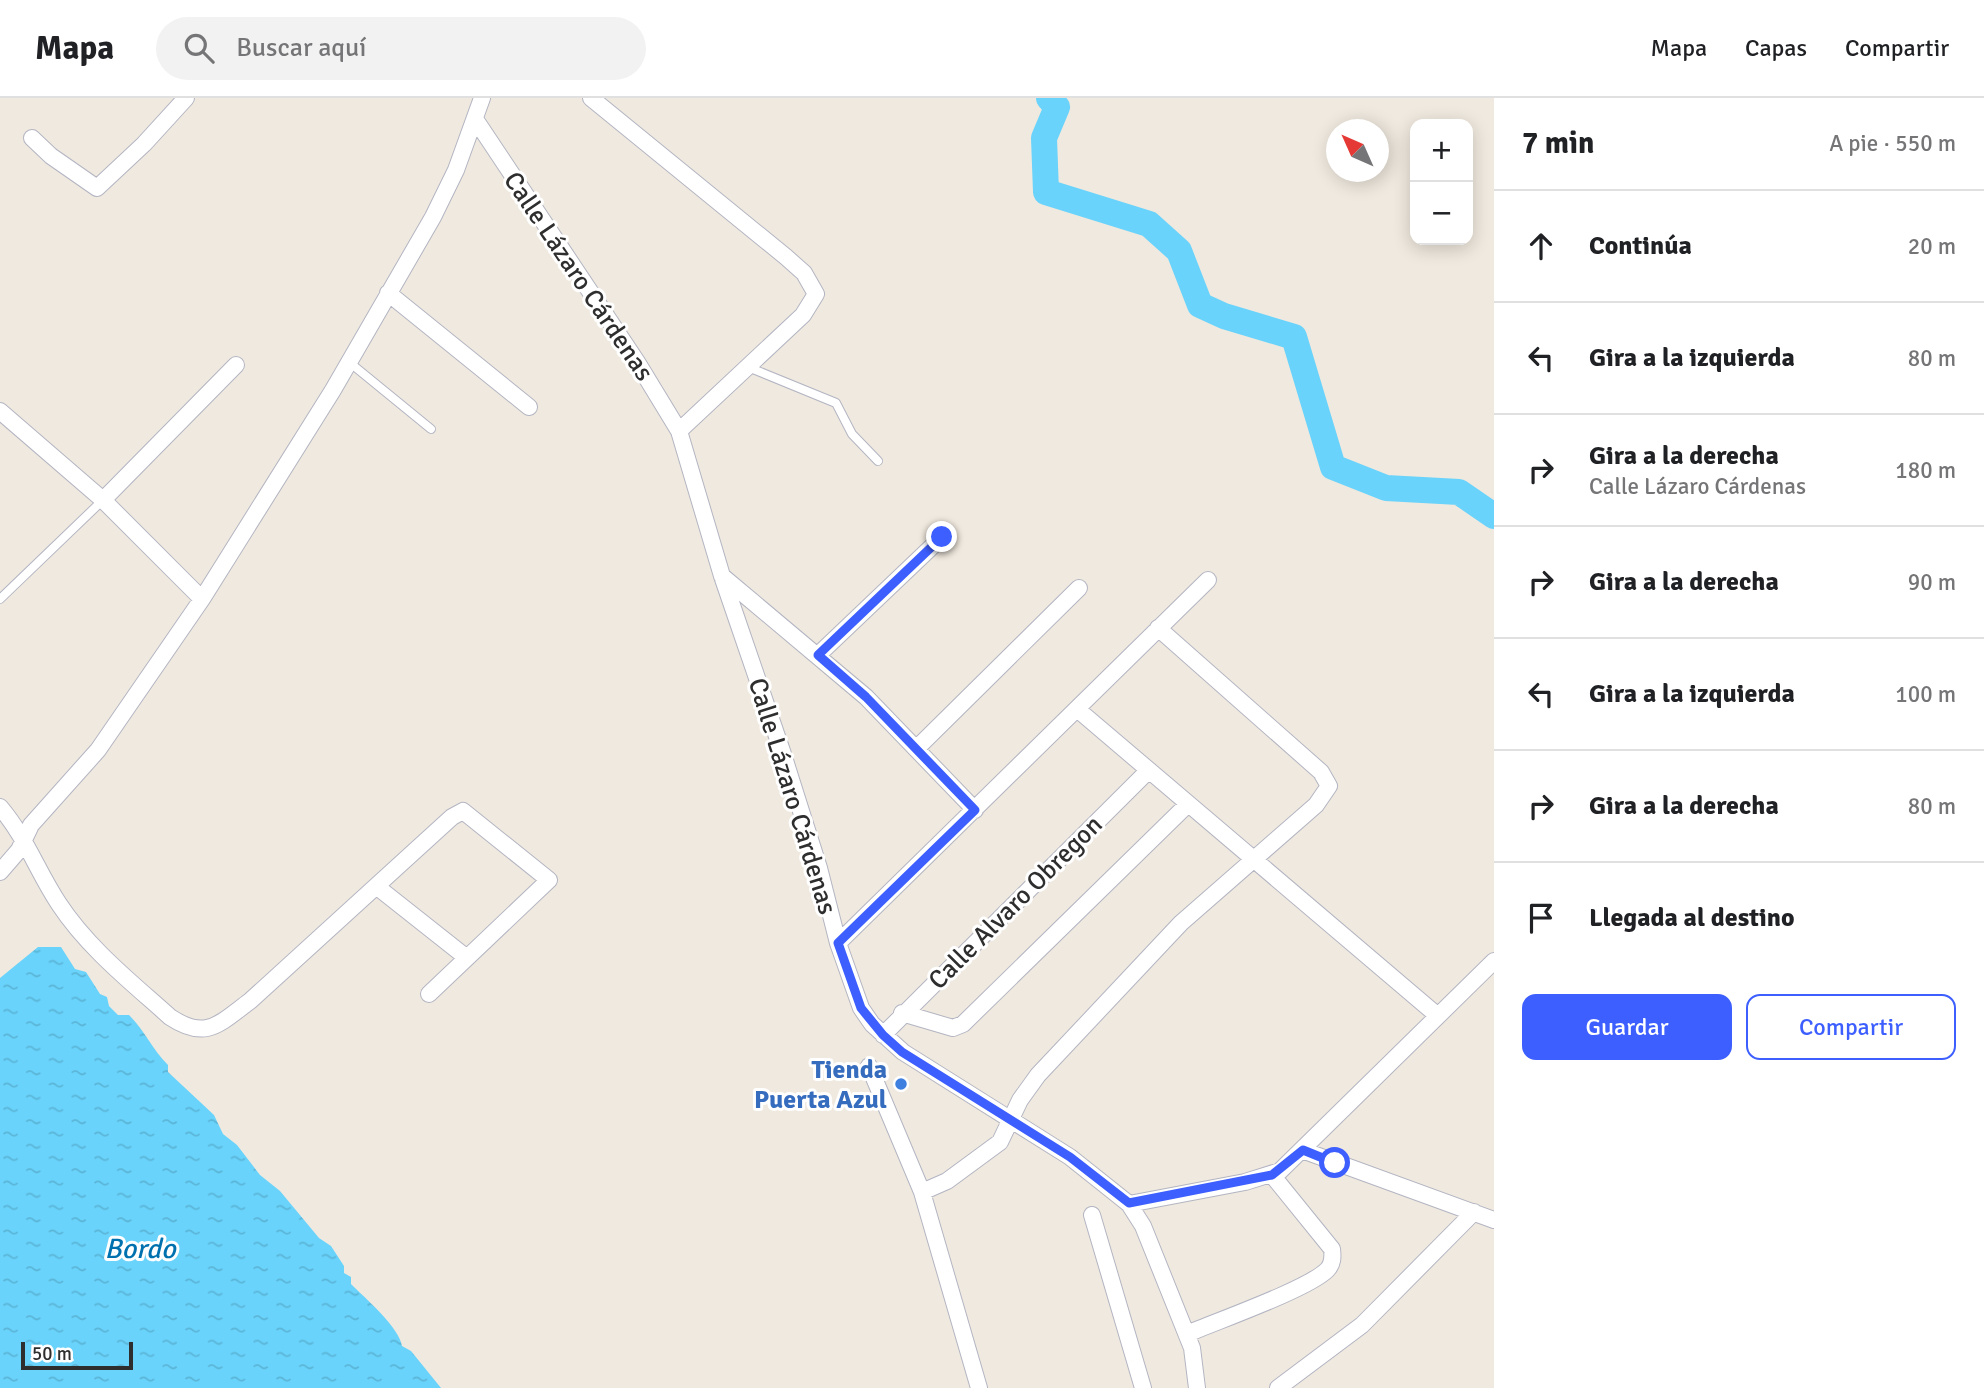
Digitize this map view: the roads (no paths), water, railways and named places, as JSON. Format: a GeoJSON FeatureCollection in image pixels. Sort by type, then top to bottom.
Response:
{"type":"FeatureCollection","features":[{"type":"Feature","properties":{"kind":"street"},"geometry":{"type":"LineString","coordinates":[[32,138],[51,156],[97,188],[144,144],[186,98]]}},
{"type":"Feature","properties":{"kind":"street"},"geometry":{"type":"LineString","coordinates":[[0,872],[19,850],[24,836],[98,751],[202,599],[349,362],[433,217],[456,170],[482,98]]}},
{"type":"Feature","properties":{"kind":"street"},"geometry":{"type":"LineString","coordinates":[[591,98],[786,257],[813,286],[816,294],[803,315],[679,431]]}},
{"type":"Feature","properties":{"kind":"street","name":"Calle Lázaro Cárdenas"},"geometry":{"type":"LineString","coordinates":[[475,119],[637,362],[679,431],[722,576],[786,764],[838,943],[861,1008],[883,1035],[902,1052],[1070,1157],[1129,1203],[1143,1226],[1187,1334],[1197,1372],[1197,1388]]}},
{"type":"Feature","properties":{"kind":"street"},"geometry":{"type":"LineString","coordinates":[[388,293],[529,407]]}},
{"type":"Feature","properties":{"kind":"street"},"geometry":{"type":"LineString","coordinates":[[103,500],[236,365]]}},
{"type":"Feature","properties":{"kind":"street"},"geometry":{"type":"LineString","coordinates":[[0,411],[103,500],[202,599]]}},
{"type":"Feature","properties":{"kind":"street"},"geometry":{"type":"LineString","coordinates":[[818,655],[942,537]]}},
{"type":"Feature","properties":{"kind":"street"},"geometry":{"type":"LineString","coordinates":[[722,576],[818,655],[917,748],[975,810]]}},
{"type":"Feature","properties":{"kind":"street"},"geometry":{"type":"LineString","coordinates":[[838,943],[1208,580]]}},
{"type":"Feature","properties":{"kind":"street"},"geometry":{"type":"LineString","coordinates":[[917,748],[1079,588]]}},
{"type":"Feature","properties":{"kind":"street"},"geometry":{"type":"LineString","coordinates":[[922,1192],[947,1181],[990,1152],[1006,1135],[1020,1100],[1038,1075],[1165,939],[1316,805],[1329,786],[1321,772],[1158,628]]}},
{"type":"Feature","properties":{"kind":"street"},"geometry":{"type":"LineString","coordinates":[[1077,709],[1254,861],[1343,932],[1438,1016]]}},
{"type":"Feature","properties":{"kind":"street","name":"Calle Alvaro Obregon"},"geometry":{"type":"LineString","coordinates":[[883,1035],[902,1013],[1148,771]]}},
{"type":"Feature","properties":{"kind":"street"},"geometry":{"type":"LineString","coordinates":[[902,1013],[953,1028],[963,1024],[1188,804]]}},
{"type":"Feature","properties":{"kind":"street"},"geometry":{"type":"LineString","coordinates":[[0,807],[24,836],[60,905],[83,936],[170,1017],[186,1027],[200,1031],[219,1024],[250,1000],[452,817],[463,811],[549,880],[429,994]]}},
{"type":"Feature","properties":{"kind":"street"},"geometry":{"type":"LineString","coordinates":[[376,886],[467,958]]}},
{"type":"Feature","properties":{"kind":"street"},"geometry":{"type":"LineString","coordinates":[[1129,1203],[1272,1175],[1303,1150],[1494,961]]}},
{"type":"Feature","properties":{"kind":"street"},"geometry":{"type":"LineString","coordinates":[[869,1066],[922,1192],[979,1388]]}},
{"type":"Feature","properties":{"kind":"street"},"geometry":{"type":"LineString","coordinates":[[1303,1150],[1494,1220]]}},
{"type":"Feature","properties":{"kind":"street"},"geometry":{"type":"LineString","coordinates":[[1187,1334],[1298,1286],[1329,1268],[1333,1258],[1332,1249],[1272,1175]]}},
{"type":"Feature","properties":{"kind":"street"},"geometry":{"type":"LineString","coordinates":[[1278,1388],[1363,1325],[1474,1212]]}},
{"type":"Feature","properties":{"kind":"street"},"geometry":{"type":"LineString","coordinates":[[1093,1215],[1143,1388]]}},
{"type":"Feature","properties":{"kind":"lane"},"geometry":{"type":"LineString","coordinates":[[349,362],[431,429]]}},
{"type":"Feature","properties":{"kind":"lane"},"geometry":{"type":"LineString","coordinates":[[748,367],[836,403],[852,434],[878,461]]}},
{"type":"Feature","properties":{"kind":"lane"},"geometry":{"type":"LineString","coordinates":[[0,599],[103,500]]}},
{"type":"Feature","properties":{"kind":"water","name":"Bordo"},"geometry":{"type":"Polygon","coordinates":[[[38,947],[61,947],[75,969],[86,972],[118,1015],[129,1015],[135,1021],[168,1065],[168,1072],[214,1115],[223,1134],[237,1145],[260,1175],[280,1191],[319,1238],[331,1246],[344,1266],[344,1273],[351,1277],[351,1284],[395,1330],[402,1346],[411,1351],[441,1388],[0,1388],[0,978],[38,947]]]}},
{"type":"Feature","properties":{"kind":"waterway"},"geometry":{"type":"LineString","coordinates":[[1049,98],[1057,107],[1044,138],[1046,192],[1149,224],[1179,251],[1200,305],[1224,316],[1294,337],[1333,467],[1386,488],[1459,492],[1494,516]]}},
{"type":"Feature","properties":{"kind":"place","name":"Tienda Puerta Azul"},"geometry":{"type":"Point","coordinates":[901,1084]}}]}
